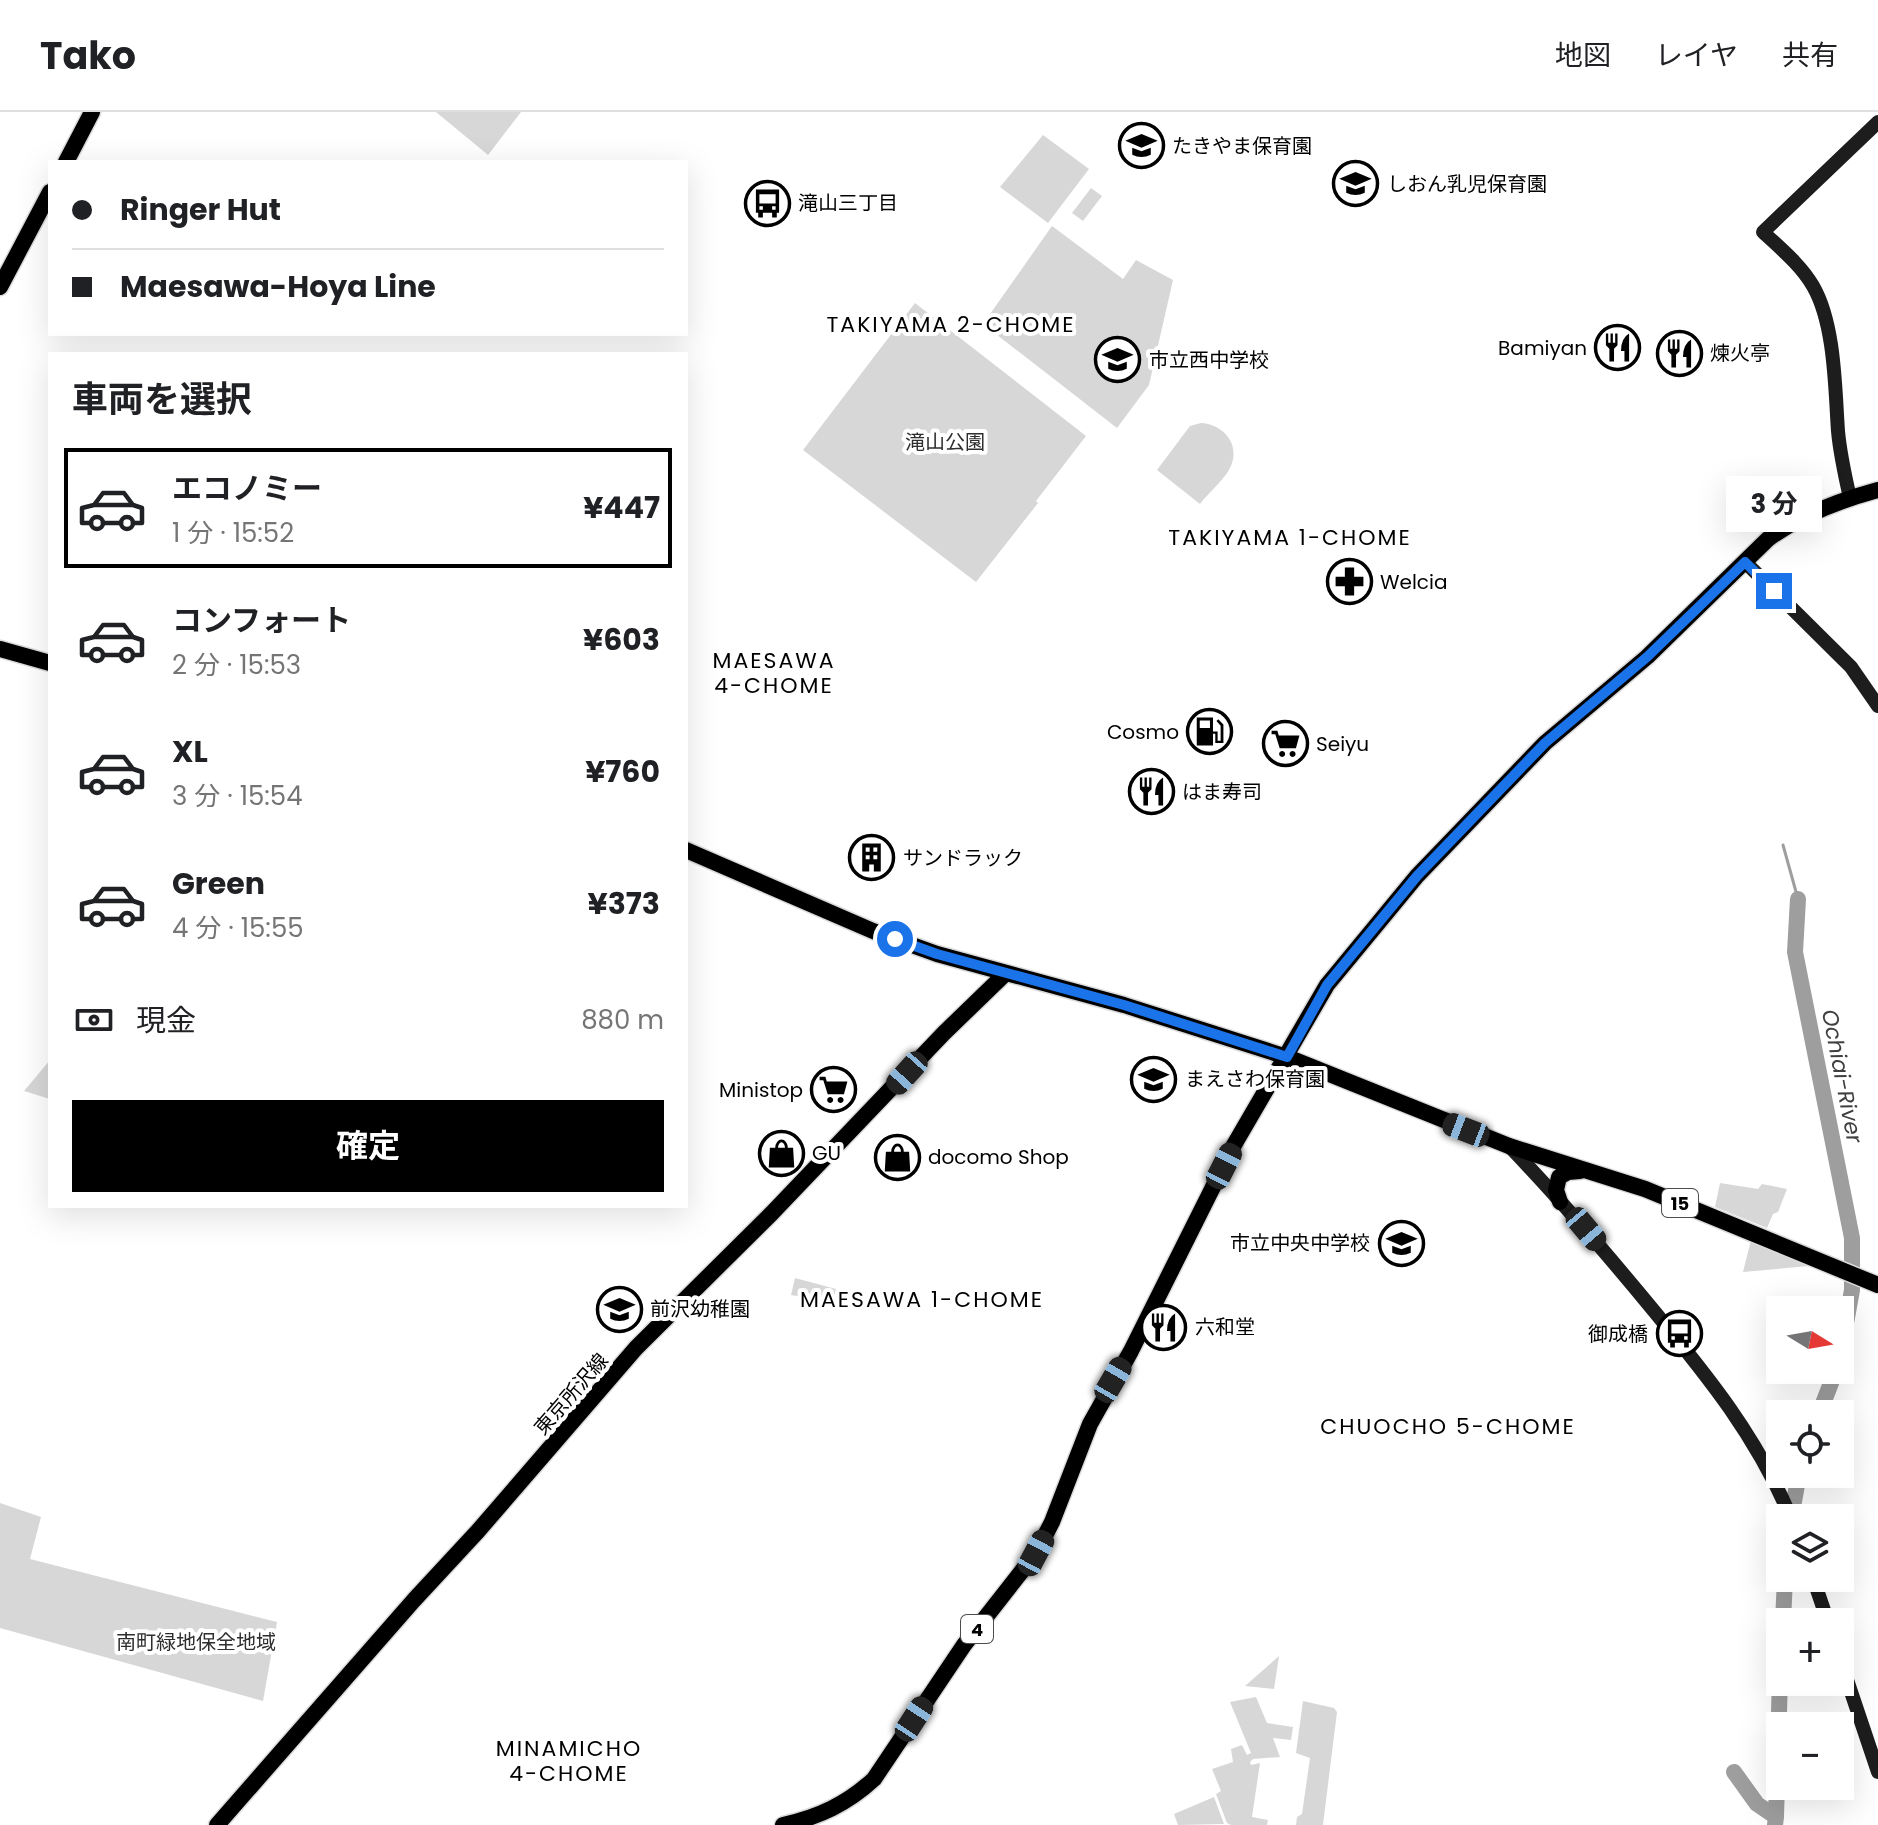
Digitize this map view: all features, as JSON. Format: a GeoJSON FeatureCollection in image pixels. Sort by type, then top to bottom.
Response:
{"type":"FeatureCollection","features":[{"type":"Feature","properties":{"kind":"main road"},"geometry":{"type":"LineString","coordinates":[[67,160],[92,112]]}},
{"type":"Feature","properties":{"kind":"main road"},"geometry":{"type":"LineString","coordinates":[[1850,498],[1838,434],[1833,362],[1820,303],[1806,274],[1763,232],[1878,122]]}},
{"type":"Feature","properties":{"kind":"main road"},"geometry":{"type":"LineString","coordinates":[[0,287],[48,196]]}},
{"type":"Feature","properties":{"kind":"main road","name":"4"},"geometry":{"type":"LineString","coordinates":[[783,1825],[831,1811],[874,1779],[964,1645],[1029,1564],[1052,1522],[1090,1424],[1131,1351],[1234,1145],[1327,985],[1417,876],[1545,743],[1647,657],[1745,562],[1784,527],[1850,498],[1878,490]]}},
{"type":"Feature","properties":{"kind":"main road"},"geometry":{"type":"LineString","coordinates":[[1745,562],[1851,667],[1878,706]]}},
{"type":"Feature","properties":{"kind":"main road"},"geometry":{"type":"LineString","coordinates":[[0,649],[48,662]]}},
{"type":"Feature","properties":{"kind":"main road","name":"15"},"geometry":{"type":"LineString","coordinates":[[688,851],[873,931],[937,954],[1124,1005],[1287,1057],[1509,1146],[1645,1189],[1863,1279]]}},
{"type":"Feature","properties":{"kind":"main road","name":"東京所沢線"},"geometry":{"type":"LineString","coordinates":[[217,1825],[636,1348],[1006,973]]}},
{"type":"Feature","properties":{"kind":"main road"},"geometry":{"type":"LineString","coordinates":[[1509,1146],[1586,1229],[1716,1386],[1767,1465],[1785,1504]]}},
{"type":"Feature","properties":{"kind":"main road"},"geometry":{"type":"LineString","coordinates":[[1560,1202],[1556,1190],[1559,1177],[1568,1172],[1585,1171]]}},
{"type":"Feature","properties":{"kind":"main road"},"geometry":{"type":"LineString","coordinates":[[1852,1696],[1878,1772]]}},
{"type":"Feature","properties":{"kind":"green space"},"geometry":{"type":"Polygon","coordinates":[[[436,112],[521,112],[488,155],[436,112]]]}},
{"type":"Feature","properties":{"kind":"green space"},"geometry":{"type":"Polygon","coordinates":[[[1043,135],[1089,169],[1048,223],[1000,187],[1043,135]]]}},
{"type":"Feature","properties":{"kind":"green space"},"geometry":{"type":"Polygon","coordinates":[[[1091,188],[1102,196],[1083,221],[1072,213],[1091,188]]]}},
{"type":"Feature","properties":{"kind":"green space"},"geometry":{"type":"Polygon","coordinates":[[[1052,226],[1123,279],[1136,260],[1173,280],[1149,385],[1117,428],[983,324],[1052,226]]]}},
{"type":"Feature","properties":{"kind":"green space","name":"滝山公園"},"geometry":{"type":"Polygon","coordinates":[[[915,303],[1086,436],[976,582],[803,450],[915,303]]]}},
{"type":"Feature","properties":{"kind":"green space"},"geometry":{"type":"Polygon","coordinates":[[[1201,423],[1227,435],[1233,455],[1227,474],[1200,504],[1157,470],[1190,426],[1201,423]]]}},
{"type":"Feature","properties":{"kind":"green space"},"geometry":{"type":"Polygon","coordinates":[[[48,1062],[48,1098],[24,1091],[48,1062]]]}},
{"type":"Feature","properties":{"kind":"green space"},"geometry":{"type":"Polygon","coordinates":[[[1720,1183],[1758,1189],[1762,1184],[1787,1189],[1778,1212],[1773,1214],[1767,1228],[1715,1207],[1720,1183]]]}},
{"type":"Feature","properties":{"kind":"green space"},"geometry":{"type":"Polygon","coordinates":[[[1752,1236],[1820,1265],[1743,1272],[1752,1236]]]}},
{"type":"Feature","properties":{"kind":"green space"},"geometry":{"type":"Polygon","coordinates":[[[795,1278],[836,1289],[833,1302],[791,1295],[795,1278]]]}},
{"type":"Feature","properties":{"kind":"green space","name":"南町緑地保全地域"},"geometry":{"type":"Polygon","coordinates":[[[0,1503],[41,1517],[30,1559],[277,1622],[263,1701],[0,1628],[0,1503]]]}},
{"type":"Feature","properties":{"kind":"green space"},"geometry":{"type":"Polygon","coordinates":[[[1279,1656],[1274,1689],[1245,1686],[1279,1656]]]}},
{"type":"Feature","properties":{"kind":"green space"},"geometry":{"type":"Polygon","coordinates":[[[1256,1697],[1267,1723],[1293,1727],[1291,1740],[1273,1738],[1280,1757],[1253,1759],[1250,1762],[1251,1765],[1260,1763],[1252,1817],[1268,1820],[1267,1825],[1231,1825],[1227,1823],[1216,1794],[1221,1791],[1212,1769],[1233,1762],[1231,1749],[1242,1745],[1247,1755],[1251,1753],[1230,1702],[1256,1697]]]}},
{"type":"Feature","properties":{"kind":"green space"},"geometry":{"type":"Polygon","coordinates":[[[1303,1701],[1334,1708],[1337,1712],[1323,1825],[1296,1825],[1297,1817],[1302,1814],[1310,1758],[1296,1753],[1303,1701]]]}},
{"type":"Feature","properties":{"kind":"green space"},"geometry":{"type":"Polygon","coordinates":[[[1214,1797],[1224,1824],[1178,1825],[1174,1814],[1214,1797]]]}},
{"type":"Feature","properties":{"kind":"waterway"},"geometry":{"type":"LineString","coordinates":[[1783,845],[1798,899]]}},
{"type":"Feature","properties":{"kind":"waterway","name":"Ochiai-River"},"geometry":{"type":"LineString","coordinates":[[1798,899],[1795,952],[1852,1238],[1851,1296]]}},
{"type":"Feature","properties":{"kind":"waterway","name":"Ochiai-River"},"geometry":{"type":"LineString","coordinates":[[1824,1400],[1831,1384]]}},
{"type":"Feature","properties":{"kind":"waterway","name":"Ochiai-River"},"geometry":{"type":"LineString","coordinates":[[1794,1504],[1796,1488]]}},
{"type":"Feature","properties":{"kind":"waterway","name":"Ochiai-River"},"geometry":{"type":"LineString","coordinates":[[1784,1592],[1784,1608]]}},
{"type":"Feature","properties":{"kind":"waterway","name":"Ochiai-River"},"geometry":{"type":"LineString","coordinates":[[1776,1817],[1779,1696]]}},
{"type":"Feature","properties":{"kind":"waterway","name":"Ochiai-River"},"geometry":{"type":"LineString","coordinates":[[1734,1772],[1757,1804],[1776,1817],[1775,1825]]}},
{"type":"Feature","properties":{"kind":"place","name":"たきやま保育園"},"geometry":{"type":"Point","coordinates":[1141,146]}},
{"type":"Feature","properties":{"kind":"place","name":"しおん乳児保育園"},"geometry":{"type":"Point","coordinates":[1356,184]}},
{"type":"Feature","properties":{"kind":"place","name":"滝山三丁目"},"geometry":{"type":"Point","coordinates":[767,203]}},
{"type":"Feature","properties":{"kind":"place","name":"Bamiyan"},"geometry":{"type":"Point","coordinates":[1618,348]}},
{"type":"Feature","properties":{"kind":"place","name":"煉火亭"},"geometry":{"type":"Point","coordinates":[1679,353]}},
{"type":"Feature","properties":{"kind":"place","name":"市立西中学校"},"geometry":{"type":"Point","coordinates":[1118,360]}},
{"type":"Feature","properties":{"kind":"place","name":"Welcia"},"geometry":{"type":"Point","coordinates":[1349,582]}},
{"type":"Feature","properties":{"kind":"place","name":"Cosmo"},"geometry":{"type":"Point","coordinates":[1210,732]}},
{"type":"Feature","properties":{"kind":"place","name":"Seiyu"},"geometry":{"type":"Point","coordinates":[1285,744]}},
{"type":"Feature","properties":{"kind":"place","name":"はま寿司"},"geometry":{"type":"Point","coordinates":[1151,792]}},
{"type":"Feature","properties":{"kind":"place","name":"サンドラック"},"geometry":{"type":"Point","coordinates":[872,858]}},
{"type":"Feature","properties":{"kind":"place","name":"まえさわ保育園"},"geometry":{"type":"Point","coordinates":[1154,1079]}},
{"type":"Feature","properties":{"kind":"place","name":"Ministop"},"geometry":{"type":"Point","coordinates":[834,1090]}},
{"type":"Feature","properties":{"kind":"place","name":"GU"},"geometry":{"type":"Point","coordinates":[781,1153]}},
{"type":"Feature","properties":{"kind":"place","name":"docomo Shop"},"geometry":{"type":"Point","coordinates":[897,1157]}},
{"type":"Feature","properties":{"kind":"place","name":"市立中央中学校"},"geometry":{"type":"Point","coordinates":[1401,1243]}},
{"type":"Feature","properties":{"kind":"place","name":"前沢幼稚園"},"geometry":{"type":"Point","coordinates":[619,1309]}},
{"type":"Feature","properties":{"kind":"place","name":"六和堂"},"geometry":{"type":"Point","coordinates":[1164,1327]}},
{"type":"Feature","properties":{"kind":"place","name":"御成橋"},"geometry":{"type":"Point","coordinates":[1679,1334]}},
{"type":"Feature","properties":{"kind":"district","name":"TAKIYAMA 2-CHOME"},"geometry":{"type":"Point","coordinates":[951,324]}},
{"type":"Feature","properties":{"kind":"district","name":"TAKIYAMA 1-CHOME"},"geometry":{"type":"Point","coordinates":[1290,537]}},
{"type":"Feature","properties":{"kind":"district","name":"MAESAWA 4-CHOME"},"geometry":{"type":"Point","coordinates":[774,672]}},
{"type":"Feature","properties":{"kind":"district","name":"MAESAWA 1-CHOME"},"geometry":{"type":"Point","coordinates":[922,1299]}},
{"type":"Feature","properties":{"kind":"district","name":"CHUOCHO 5-CHOME"},"geometry":{"type":"Point","coordinates":[1448,1426]}},
{"type":"Feature","properties":{"kind":"district","name":"MINAMICHO 4-CHOME"},"geometry":{"type":"Point","coordinates":[569,1760]}},
{"type":"Feature","properties":{"kind":"route"},"geometry":{"type":"LineString","coordinates":[[895,939],[937,954],[1124,1005],[1287,1057],[1327,985],[1376,923],[1545,743],[1647,657],[1745,562],[1774,591]]}}]}
